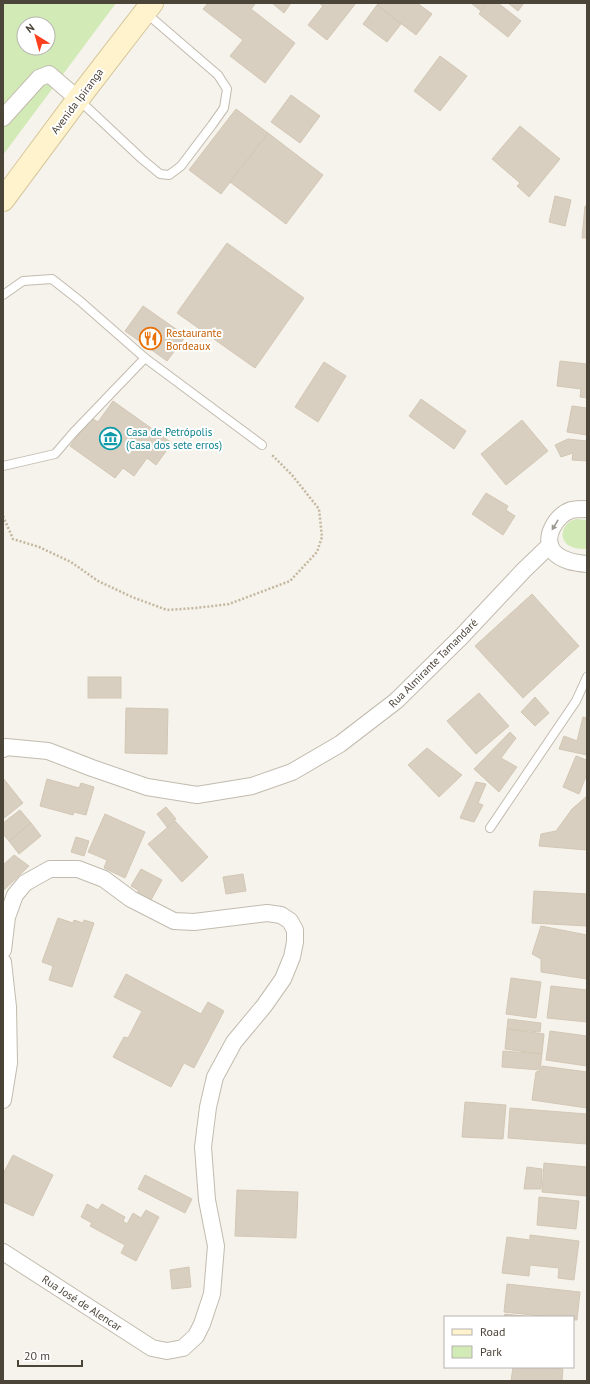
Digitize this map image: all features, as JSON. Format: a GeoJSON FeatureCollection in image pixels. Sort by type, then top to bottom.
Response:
{"type":"FeatureCollection","features":[{"type":"Feature","properties":{"kind":"main road","name":"Avenida Ipiranga"},"geometry":{"type":"LineString","coordinates":[[3,200],[78,98],[148,8]]}},
{"type":"Feature","properties":{"kind":"street"},"geometry":{"type":"LineString","coordinates":[[3,118],[39,78],[49,74],[78,98]]}},
{"type":"Feature","properties":{"kind":"street"},"geometry":{"type":"LineString","coordinates":[[587,509],[571,510],[561,516],[552,526],[550,538],[552,550],[560,557],[572,563],[587,564]]}},
{"type":"Feature","properties":{"kind":"street","name":"Rua Almirante Tamandaré"},"geometry":{"type":"LineString","coordinates":[[3,749],[6,747],[48,751],[147,787],[197,795],[252,786],[292,772],[340,744],[396,701],[461,637],[524,570],[550,545]]}},
{"type":"Feature","properties":{"kind":"street","name":"Rua José de Alencar"},"geometry":{"type":"LineString","coordinates":[[3,950],[7,917],[15,896],[25,883],[50,869],[78,869],[104,879],[131,899],[174,921],[194,922],[267,913],[281,915],[290,921],[295,930],[295,942],[292,957],[283,979],[264,1006],[234,1042],[215,1077],[208,1107],[203,1147],[207,1200],[216,1246],[212,1294],[202,1324],[196,1336],[183,1348],[167,1351],[152,1348],[3,1252]]}},
{"type":"Feature","properties":{"kind":"street"},"geometry":{"type":"LineString","coordinates":[[3,962],[8,1007],[9,1063],[3,1100]]}},
{"type":"Feature","properties":{"kind":"lane"},"geometry":{"type":"LineString","coordinates":[[78,98],[142,159],[160,174],[169,175],[181,166],[224,108],[228,89],[218,75],[148,8]]}},
{"type":"Feature","properties":{"kind":"lane"},"geometry":{"type":"LineString","coordinates":[[3,295],[23,281],[52,279],[80,301],[145,358],[262,445]]}},
{"type":"Feature","properties":{"kind":"lane"},"geometry":{"type":"LineString","coordinates":[[3,466],[56,454],[73,433],[145,358]]}},
{"type":"Feature","properties":{"kind":"lane"},"geometry":{"type":"LineString","coordinates":[[490,828],[576,701],[587,677]]}},
{"type":"Feature","properties":{"kind":"path"},"geometry":{"type":"LineString","coordinates":[[3,516],[13,539],[39,547],[71,562],[98,581],[132,597],[167,610],[229,604],[290,581],[317,552],[322,537],[319,509],[292,475],[262,445]]}},
{"type":"Feature","properties":{"kind":"green space"},"geometry":{"type":"Polygon","coordinates":[[[3,3],[116,3],[3,155],[3,3]]]}},
{"type":"Feature","properties":{"kind":"green space"},"geometry":{"type":"Polygon","coordinates":[[[576,519],[587,520],[587,549],[570,546],[563,538],[563,530],[565,526],[576,519]]]}},
{"type":"Feature","properties":{"kind":"building"},"geometry":{"type":"Polygon","coordinates":[[[208,3],[254,3],[255,4],[251,9],[295,43],[265,83],[230,56],[243,40],[203,9],[208,3]]]}},
{"type":"Feature","properties":{"kind":"building"},"geometry":{"type":"Polygon","coordinates":[[[272,3],[291,3],[284,13],[272,3]]]}},
{"type":"Feature","properties":{"kind":"building"},"geometry":{"type":"Polygon","coordinates":[[[319,3],[356,3],[327,40],[308,25],[323,6],[319,3]]]}},
{"type":"Feature","properties":{"kind":"building"},"geometry":{"type":"Polygon","coordinates":[[[379,3],[417,3],[432,14],[416,35],[377,5],[379,3]]]}},
{"type":"Feature","properties":{"kind":"building"},"geometry":{"type":"Polygon","coordinates":[[[471,3],[487,3],[481,11],[471,3]]]}},
{"type":"Feature","properties":{"kind":"building"},"geometry":{"type":"Polygon","coordinates":[[[487,3],[498,3],[521,21],[508,37],[479,14],[487,3]]]}},
{"type":"Feature","properties":{"kind":"building"},"geometry":{"type":"Polygon","coordinates":[[[508,3],[524,3],[518,11],[508,3]]]}},
{"type":"Feature","properties":{"kind":"building"},"geometry":{"type":"Polygon","coordinates":[[[377,5],[401,24],[387,42],[363,24],[377,5]]]}},
{"type":"Feature","properties":{"kind":"building"},"geometry":{"type":"Polygon","coordinates":[[[440,56],[467,76],[440,111],[414,91],[440,56]]]}},
{"type":"Feature","properties":{"kind":"building"},"geometry":{"type":"Polygon","coordinates":[[[291,95],[320,116],[300,143],[271,122],[291,95]]]}},
{"type":"Feature","properties":{"kind":"building"},"geometry":{"type":"Polygon","coordinates":[[[236,109],[268,133],[221,194],[189,170],[236,109]]]}},
{"type":"Feature","properties":{"kind":"building"},"geometry":{"type":"Polygon","coordinates":[[[520,126],[560,159],[529,197],[517,186],[520,183],[492,159],[520,126]]]}},
{"type":"Feature","properties":{"kind":"building"},"geometry":{"type":"Polygon","coordinates":[[[268,133],[323,175],[286,224],[230,182],[268,133]]]}},
{"type":"Feature","properties":{"kind":"building"},"geometry":{"type":"Polygon","coordinates":[[[555,196],[571,200],[565,226],[549,222],[555,196]]]}},
{"type":"Feature","properties":{"kind":"building"},"geometry":{"type":"Polygon","coordinates":[[[585,206],[587,206],[587,238],[582,238],[585,206]]]}},
{"type":"Feature","properties":{"kind":"building"},"geometry":{"type":"Polygon","coordinates":[[[227,243],[304,298],[255,368],[177,313],[227,243]]]}},
{"type":"Feature","properties":{"kind":"building"},"geometry":{"type":"Polygon","coordinates":[[[143,306],[186,336],[167,361],[125,331],[143,306]]]}},
{"type":"Feature","properties":{"kind":"building"},"geometry":{"type":"Polygon","coordinates":[[[560,361],[587,364],[587,398],[580,397],[581,389],[557,386],[560,361]]]}},
{"type":"Feature","properties":{"kind":"building"},"geometry":{"type":"Polygon","coordinates":[[[324,362],[346,376],[318,422],[295,407],[324,362]]]}},
{"type":"Feature","properties":{"kind":"building"},"geometry":{"type":"Polygon","coordinates":[[[421,399],[466,431],[454,449],[409,416],[421,399]]]}},
{"type":"Feature","properties":{"kind":"building"},"geometry":{"type":"Polygon","coordinates":[[[113,401],[172,443],[156,465],[147,458],[134,476],[123,468],[115,478],[70,446],[91,418],[98,422],[113,401]]]}},
{"type":"Feature","properties":{"kind":"building"},"geometry":{"type":"Polygon","coordinates":[[[572,406],[587,408],[587,435],[567,432],[572,406]]]}},
{"type":"Feature","properties":{"kind":"building"},"geometry":{"type":"Polygon","coordinates":[[[522,420],[548,451],[506,485],[481,454],[522,420]]]}},
{"type":"Feature","properties":{"kind":"building"},"geometry":{"type":"Polygon","coordinates":[[[568,439],[587,441],[587,461],[572,460],[573,453],[561,457],[555,445],[568,439]]]}},
{"type":"Feature","properties":{"kind":"building"},"geometry":{"type":"Polygon","coordinates":[[[486,493],[508,506],[506,510],[515,516],[503,535],[472,514],[486,493]]]}},
{"type":"Feature","properties":{"kind":"building"},"geometry":{"type":"Polygon","coordinates":[[[532,594],[579,646],[523,698],[475,646],[532,594]]]}},
{"type":"Feature","properties":{"kind":"building"},"geometry":{"type":"Polygon","coordinates":[[[88,677],[121,677],[121,698],[88,698],[88,677]]]}},
{"type":"Feature","properties":{"kind":"building"},"geometry":{"type":"Polygon","coordinates":[[[479,693],[509,726],[476,754],[447,721],[479,693]]]}},
{"type":"Feature","properties":{"kind":"building"},"geometry":{"type":"Polygon","coordinates":[[[535,697],[549,713],[535,726],[521,712],[535,697]]]}},
{"type":"Feature","properties":{"kind":"building"},"geometry":{"type":"Polygon","coordinates":[[[126,708],[168,709],[167,754],[125,753],[126,708]]]}},
{"type":"Feature","properties":{"kind":"building"},"geometry":{"type":"Polygon","coordinates":[[[583,717],[587,718],[587,755],[559,749],[564,736],[577,741],[583,717]]]}},
{"type":"Feature","properties":{"kind":"building"},"geometry":{"type":"Polygon","coordinates":[[[510,732],[516,738],[501,758],[517,767],[499,792],[474,769],[510,732]]]}},
{"type":"Feature","properties":{"kind":"building"},"geometry":{"type":"Polygon","coordinates":[[[427,748],[462,775],[439,797],[408,765],[427,748]]]}},
{"type":"Feature","properties":{"kind":"building"},"geometry":{"type":"Polygon","coordinates":[[[576,756],[587,760],[587,774],[579,794],[563,787],[576,756]]]}},
{"type":"Feature","properties":{"kind":"building"},"geometry":{"type":"Polygon","coordinates":[[[3,778],[23,803],[3,819],[3,778]]]}},
{"type":"Feature","properties":{"kind":"building"},"geometry":{"type":"Polygon","coordinates":[[[47,779],[79,788],[81,783],[94,787],[86,815],[74,812],[73,815],[40,806],[47,779]]]}},
{"type":"Feature","properties":{"kind":"building"},"geometry":{"type":"Polygon","coordinates":[[[476,782],[486,784],[478,803],[483,805],[474,822],[460,818],[476,782]]]}},
{"type":"Feature","properties":{"kind":"building"},"geometry":{"type":"Polygon","coordinates":[[[587,796],[587,850],[539,846],[541,834],[556,831],[572,809],[587,796]]]}},
{"type":"Feature","properties":{"kind":"building"},"geometry":{"type":"Polygon","coordinates":[[[166,807],[176,819],[167,827],[157,814],[166,807]]]}},
{"type":"Feature","properties":{"kind":"building"},"geometry":{"type":"Polygon","coordinates":[[[20,810],[31,823],[9,841],[3,834],[3,823],[20,810]]]}},
{"type":"Feature","properties":{"kind":"building"},"geometry":{"type":"Polygon","coordinates":[[[105,814],[145,832],[125,878],[104,868],[107,860],[88,852],[105,814]]]}},
{"type":"Feature","properties":{"kind":"building"},"geometry":{"type":"Polygon","coordinates":[[[175,821],[208,857],[182,882],[148,844],[175,821]]]}},
{"type":"Feature","properties":{"kind":"building"},"geometry":{"type":"Polygon","coordinates":[[[31,823],[41,836],[19,854],[9,841],[31,823]]]}},
{"type":"Feature","properties":{"kind":"building"},"geometry":{"type":"Polygon","coordinates":[[[76,837],[89,841],[84,856],[71,852],[76,837]]]}},
{"type":"Feature","properties":{"kind":"building"},"geometry":{"type":"Polygon","coordinates":[[[14,855],[29,866],[3,891],[3,865],[14,855]]]}},
{"type":"Feature","properties":{"kind":"building"},"geometry":{"type":"Polygon","coordinates":[[[141,869],[162,880],[151,900],[138,893],[138,890],[131,886],[141,869]]]}},
{"type":"Feature","properties":{"kind":"building"},"geometry":{"type":"Polygon","coordinates":[[[243,874],[246,891],[226,894],[223,877],[243,874]]]}},
{"type":"Feature","properties":{"kind":"building"},"geometry":{"type":"Polygon","coordinates":[[[534,891],[587,894],[587,926],[532,923],[534,891]]]}},
{"type":"Feature","properties":{"kind":"building"},"geometry":{"type":"Polygon","coordinates":[[[58,918],[73,923],[74,920],[83,923],[84,920],[94,923],[72,987],[49,980],[53,966],[42,962],[58,918]]]}},
{"type":"Feature","properties":{"kind":"building"},"geometry":{"type":"Polygon","coordinates":[[[541,926],[587,935],[587,979],[541,972],[541,959],[532,954],[541,926]]]}},
{"type":"Feature","properties":{"kind":"building"},"geometry":{"type":"Polygon","coordinates":[[[126,974],[201,1014],[208,1002],[224,1011],[194,1068],[184,1063],[171,1087],[113,1057],[124,1037],[128,1038],[142,1011],[114,997],[126,974]]]}},
{"type":"Feature","properties":{"kind":"building"},"geometry":{"type":"Polygon","coordinates":[[[511,978],[541,982],[536,1018],[506,1014],[511,978]]]}},
{"type":"Feature","properties":{"kind":"building"},"geometry":{"type":"Polygon","coordinates":[[[551,986],[587,990],[587,1022],[547,1018],[551,986]]]}},
{"type":"Feature","properties":{"kind":"building"},"geometry":{"type":"Polygon","coordinates":[[[508,1019],[541,1023],[540,1032],[507,1029],[508,1019]]]}},
{"type":"Feature","properties":{"kind":"building"},"geometry":{"type":"Polygon","coordinates":[[[507,1029],[544,1034],[542,1054],[505,1049],[507,1029]]]}},
{"type":"Feature","properties":{"kind":"building"},"geometry":{"type":"Polygon","coordinates":[[[550,1031],[587,1036],[587,1066],[546,1060],[550,1031]]]}},
{"type":"Feature","properties":{"kind":"building"},"geometry":{"type":"Polygon","coordinates":[[[503,1051],[542,1054],[540,1070],[502,1067],[503,1051]]]}},
{"type":"Feature","properties":{"kind":"building"},"geometry":{"type":"Polygon","coordinates":[[[542,1066],[587,1072],[587,1108],[532,1100],[536,1072],[541,1071],[542,1066]]]}},
{"type":"Feature","properties":{"kind":"building"},"geometry":{"type":"Polygon","coordinates":[[[465,1102],[506,1105],[503,1139],[462,1137],[465,1102]]]}},
{"type":"Feature","properties":{"kind":"building"},"geometry":{"type":"Polygon","coordinates":[[[510,1108],[587,1114],[587,1144],[508,1138],[510,1108]]]}},
{"type":"Feature","properties":{"kind":"building"},"geometry":{"type":"Polygon","coordinates":[[[13,1155],[53,1175],[33,1216],[3,1202],[3,1174],[13,1155]]]}},
{"type":"Feature","properties":{"kind":"building"},"geometry":{"type":"Polygon","coordinates":[[[544,1163],[587,1167],[587,1196],[542,1192],[544,1163]]]}},
{"type":"Feature","properties":{"kind":"building"},"geometry":{"type":"Polygon","coordinates":[[[527,1167],[542,1169],[541,1189],[524,1189],[527,1167]]]}},
{"type":"Feature","properties":{"kind":"building"},"geometry":{"type":"Polygon","coordinates":[[[145,1175],[192,1199],[185,1213],[138,1189],[145,1175]]]}},
{"type":"Feature","properties":{"kind":"building"},"geometry":{"type":"Polygon","coordinates":[[[237,1190],[298,1192],[296,1238],[235,1236],[237,1190]]]}},
{"type":"Feature","properties":{"kind":"building"},"geometry":{"type":"Polygon","coordinates":[[[539,1197],[579,1201],[576,1229],[537,1225],[539,1197]]]}},
{"type":"Feature","properties":{"kind":"building"},"geometry":{"type":"Polygon","coordinates":[[[87,1204],[98,1210],[102,1204],[125,1217],[123,1221],[127,1224],[133,1213],[141,1218],[146,1210],[159,1217],[136,1261],[121,1253],[125,1245],[90,1226],[92,1223],[81,1217],[87,1204]]]}},
{"type":"Feature","properties":{"kind":"building"},"geometry":{"type":"Polygon","coordinates":[[[530,1235],[579,1241],[574,1280],[558,1278],[559,1268],[530,1265],[529,1276],[502,1273],[507,1237],[530,1240],[530,1235]]]}},
{"type":"Feature","properties":{"kind":"building"},"geometry":{"type":"Polygon","coordinates":[[[189,1267],[191,1287],[172,1289],[170,1270],[189,1267]]]}},
{"type":"Feature","properties":{"kind":"building"},"geometry":{"type":"Polygon","coordinates":[[[507,1284],[580,1292],[577,1320],[574,1320],[574,1316],[541,1316],[504,1312],[507,1284]]]}},
{"type":"Feature","properties":{"kind":"building"},"geometry":{"type":"Polygon","coordinates":[[[505,1314],[523,1316],[504,1316],[505,1314]]]}},
{"type":"Feature","properties":{"kind":"building"},"geometry":{"type":"Polygon","coordinates":[[[513,1368],[563,1369],[562,1381],[511,1381],[513,1368]]]}},
{"type":"Feature","properties":{"kind":"place","name":"Restaurante Bordeaux"},"geometry":{"type":"Point","coordinates":[151,339]}},
{"type":"Feature","properties":{"kind":"place","name":"Casa de Petrópolis (Casa dos sete erros)"},"geometry":{"type":"Point","coordinates":[110,438]}}]}
